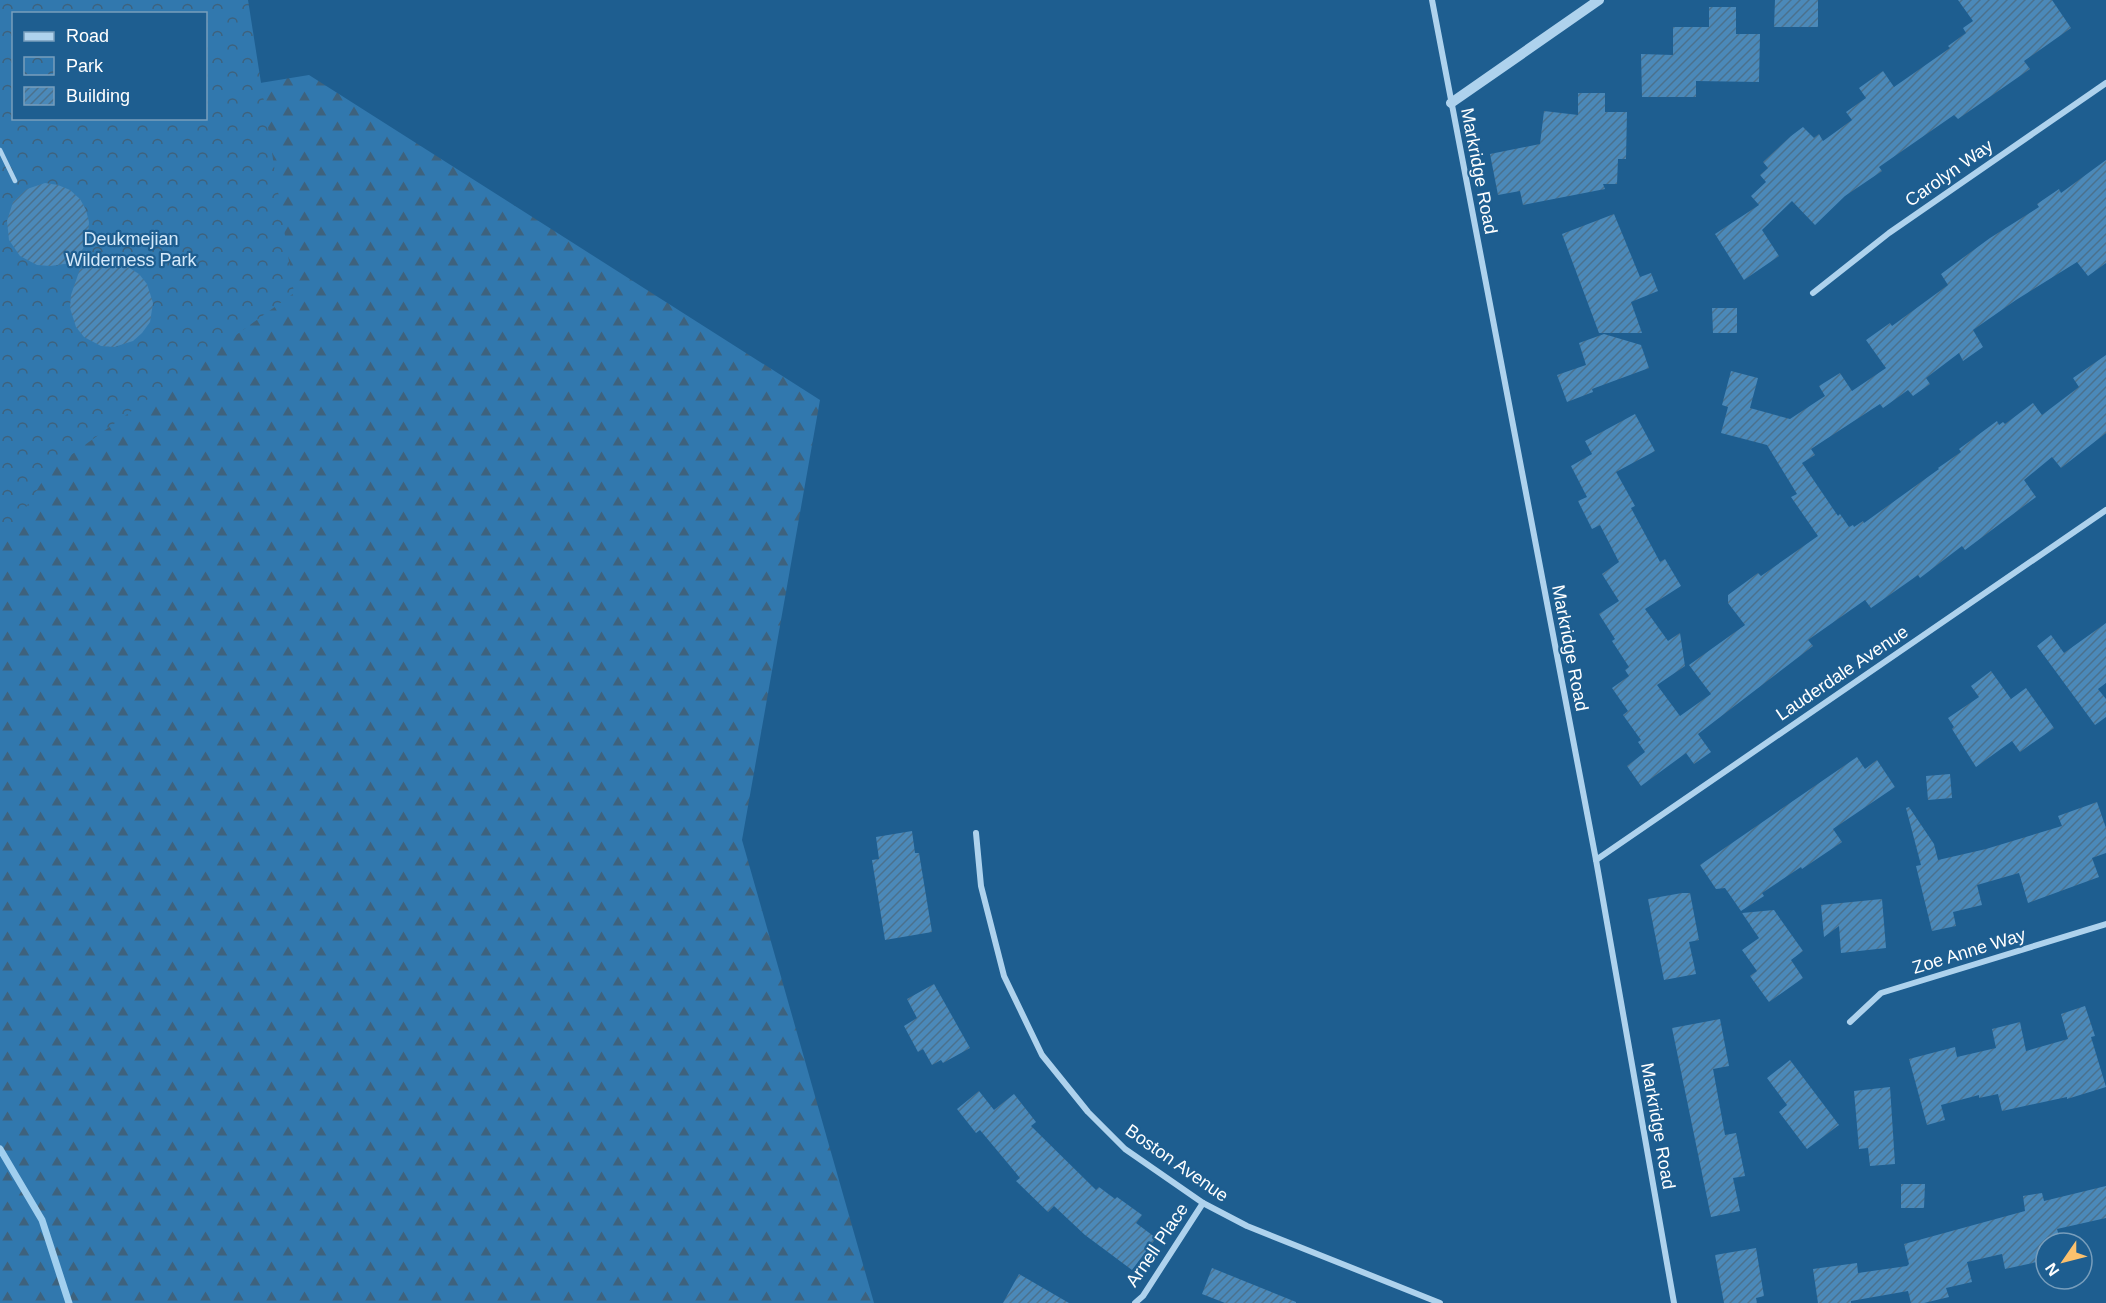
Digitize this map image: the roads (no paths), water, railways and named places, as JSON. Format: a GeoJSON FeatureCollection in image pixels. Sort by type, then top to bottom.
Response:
{"type":"FeatureCollection","features":[{"type":"Feature","properties":{"kind":"street","name":"Markridge Road"},"geometry":{"type":"LineString","coordinates":[[1431,0],[1596,860],[1674,1303]]}},
{"type":"Feature","properties":{"kind":"street"},"geometry":{"type":"LineString","coordinates":[[1451,103],[1599,0]]}},
{"type":"Feature","properties":{"kind":"street","name":"Carolyn Way"},"geometry":{"type":"LineString","coordinates":[[1813,293],[1889,233],[2106,83]]}},
{"type":"Feature","properties":{"kind":"street","name":"Lauderdale Avenue"},"geometry":{"type":"LineString","coordinates":[[1596,860],[2106,510]]}},
{"type":"Feature","properties":{"kind":"street","name":"Boston Avenue"},"geometry":{"type":"LineString","coordinates":[[976,833],[981,886],[1004,976],[1042,1055],[1088,1112],[1125,1149],[1203,1203],[1247,1226],[1440,1303]]}},
{"type":"Feature","properties":{"kind":"street","name":"Zoe Anne Way"},"geometry":{"type":"LineString","coordinates":[[1850,1022],[1881,993],[2106,924]]}},
{"type":"Feature","properties":{"kind":"street","name":"Arnell Place"},"geometry":{"type":"LineString","coordinates":[[1135,1303],[1143,1296],[1203,1203]]}},
{"type":"Feature","properties":{"kind":"lane"},"geometry":{"type":"LineString","coordinates":[[0,150],[15,181]]}},
{"type":"Feature","properties":{"kind":"waterway"},"geometry":{"type":"LineString","coordinates":[[0,1149],[42,1220],[69,1303]]}},
{"type":"Feature","properties":{"kind":"park label","name":"Deukmejian Wilderness Park"},"geometry":{"type":"Point","coordinates":[131,249]}}]}
